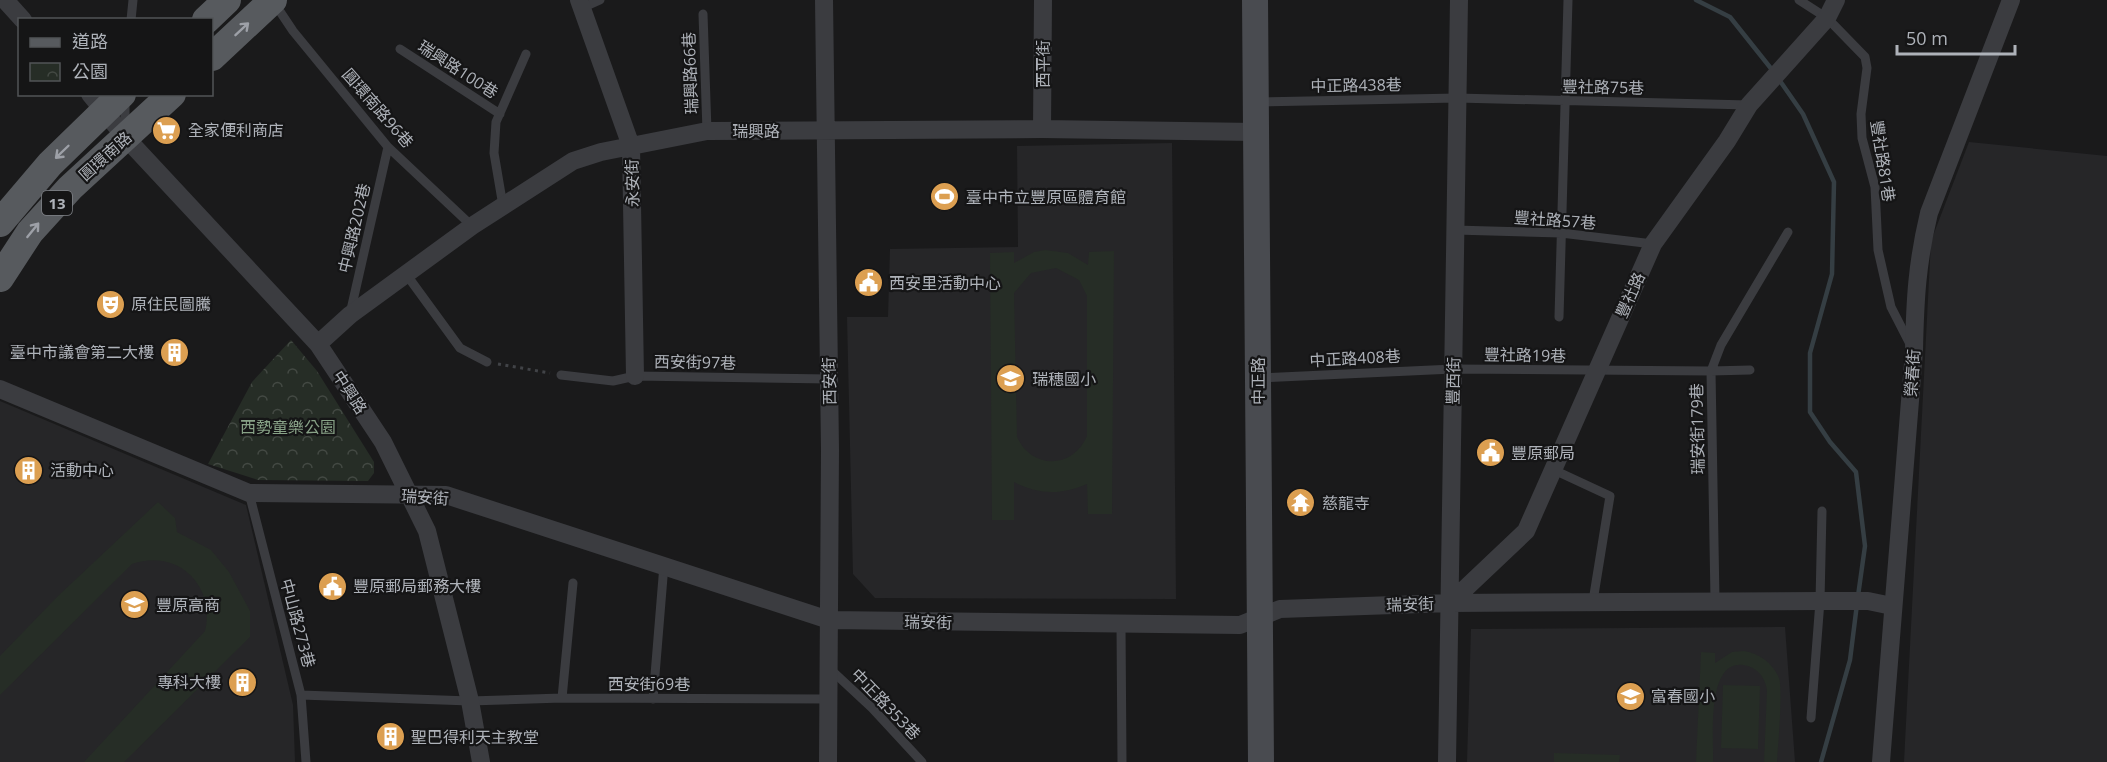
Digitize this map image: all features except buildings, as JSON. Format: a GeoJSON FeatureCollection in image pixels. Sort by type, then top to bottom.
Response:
{"type":"FeatureCollection","features":[{"type":"Feature","properties":{"kind":"main road"},"geometry":{"type":"LineString","coordinates":[[208,18],[228,0]]}},
{"type":"Feature","properties":{"kind":"main road"},"geometry":{"type":"LineString","coordinates":[[213,56],[272,0]]}},
{"type":"Feature","properties":{"kind":"main road","name":"圓環南路"},"geometry":{"type":"LineString","coordinates":[[0,278],[30,232],[70,188],[170,96]]}},
{"type":"Feature","properties":{"kind":"main road","name":"圓環南路"},"geometry":{"type":"LineString","coordinates":[[2,216],[110,99]]}},
{"type":"Feature","properties":{"kind":"street"},"geometry":{"type":"LineString","coordinates":[[5,0],[21,18]]}},
{"type":"Feature","properties":{"kind":"street","name":"西安街"},"geometry":{"type":"LineString","coordinates":[[824,0],[829,379],[828,762]]}},
{"type":"Feature","properties":{"kind":"street","name":"西平街"},"geometry":{"type":"LineString","coordinates":[[1042,129],[1043,0]]}},
{"type":"Feature","properties":{"kind":"street","name":"中正路"},"geometry":{"type":"LineString","coordinates":[[1255,0],[1261,762]]}},
{"type":"Feature","properties":{"kind":"street","name":"豐西街"},"geometry":{"type":"LineString","coordinates":[[1447,762],[1459,0]]}},
{"type":"Feature","properties":{"kind":"street","name":"豐社路"},"geometry":{"type":"LineString","coordinates":[[1450,603],[1526,531],[1653,244],[1727,141],[1749,105],[1827,18],[1836,0]]}},
{"type":"Feature","properties":{"kind":"street","name":"榮春街"},"geometry":{"type":"LineString","coordinates":[[1881,762],[1914,351],[1915,284],[1929,213],[2011,0]]}},
{"type":"Feature","properties":{"kind":"street","name":"永安街"},"geometry":{"type":"LineString","coordinates":[[580,4],[631,146],[635,376]]}},
{"type":"Feature","properties":{"kind":"street","name":"中興路"},"geometry":{"type":"LineString","coordinates":[[110,99],[126,138],[318,344],[382,442],[427,531],[470,701],[481,762]]}},
{"type":"Feature","properties":{"kind":"street","name":"瑞興路"},"geometry":{"type":"LineString","coordinates":[[318,344],[350,315],[472,226],[573,161],[631,146],[707,131],[1042,129],[1256,132]]}},
{"type":"Feature","properties":{"kind":"street","name":"瑞安街"},"geometry":{"type":"LineString","coordinates":[[0,389],[249,493],[446,495],[829,620],[1240,625],[1280,609],[1450,603],[1715,600],[1868,602],[1892,606]]}},
{"type":"Feature","properties":{"kind":"lane"},"geometry":{"type":"LineString","coordinates":[[131,18],[133,0]]}},
{"type":"Feature","properties":{"kind":"lane","name":"圓環南路96巷"},"geometry":{"type":"LineString","coordinates":[[272,0],[293,31],[388,147],[472,226]]}},
{"type":"Feature","properties":{"kind":"lane"},"geometry":{"type":"LineString","coordinates":[[580,4],[600,0]]}},
{"type":"Feature","properties":{"kind":"lane"},"geometry":{"type":"LineString","coordinates":[[1559,317],[1567,102],[1568,0]]}},
{"type":"Feature","properties":{"kind":"lane","name":"豐社路81巷"},"geometry":{"type":"LineString","coordinates":[[1799,0],[1827,18],[1865,57],[1867,68],[1861,114],[1862,138],[1875,187],[1878,250],[1891,307],[1914,351]]}},
{"type":"Feature","properties":{"kind":"lane","name":"瑞興路66巷"},"geometry":{"type":"LineString","coordinates":[[703,14],[707,131]]}},
{"type":"Feature","properties":{"kind":"lane","name":"瑞興路100巷"},"geometry":{"type":"LineString","coordinates":[[400,49],[500,114]]}},
{"type":"Feature","properties":{"kind":"lane","name":"瑞興路100巷"},"geometry":{"type":"LineString","coordinates":[[503,206],[494,153],[496,122],[526,54]]}},
{"type":"Feature","properties":{"kind":"lane","name":"中正路438巷"},"geometry":{"type":"LineString","coordinates":[[1256,102],[1456,98]]}},
{"type":"Feature","properties":{"kind":"lane","name":"豐社路75巷"},"geometry":{"type":"LineString","coordinates":[[1456,98],[1749,105]]}},
{"type":"Feature","properties":{"kind":"lane"},"geometry":{"type":"LineString","coordinates":[[110,99],[126,138]]}},
{"type":"Feature","properties":{"kind":"lane","name":"中興路202巷"},"geometry":{"type":"LineString","coordinates":[[350,315],[388,147]]}},
{"type":"Feature","properties":{"kind":"lane","name":"豐社路57巷"},"geometry":{"type":"LineString","coordinates":[[1455,230],[1561,233],[1653,244]]}},
{"type":"Feature","properties":{"kind":"lane"},"geometry":{"type":"LineString","coordinates":[[1750,370],[1712,371],[1721,345],[1788,232]]}},
{"type":"Feature","properties":{"kind":"lane"},"geometry":{"type":"LineString","coordinates":[[406,274],[460,348],[487,362]]}},
{"type":"Feature","properties":{"kind":"lane","name":"中正路408巷"},"geometry":{"type":"LineString","coordinates":[[1258,378],[1453,369]]}},
{"type":"Feature","properties":{"kind":"lane","name":"豐社路19巷"},"geometry":{"type":"LineString","coordinates":[[1453,369],[1597,372]]}},
{"type":"Feature","properties":{"kind":"lane","name":"瑞安街179巷"},"geometry":{"type":"LineString","coordinates":[[1597,372],[1712,371],[1715,600]]}},
{"type":"Feature","properties":{"kind":"lane","name":"西安街97巷"},"geometry":{"type":"LineString","coordinates":[[561,375],[613,381],[635,376],[829,379]]}},
{"type":"Feature","properties":{"kind":"lane"},"geometry":{"type":"LineString","coordinates":[[1554,470],[1610,496],[1593,602]]}},
{"type":"Feature","properties":{"kind":"lane","name":"中山路273巷"},"geometry":{"type":"LineString","coordinates":[[249,493],[302,695],[306,762]]}},
{"type":"Feature","properties":{"kind":"lane"},"geometry":{"type":"LineString","coordinates":[[1811,718],[1820,601],[1822,511]]}},
{"type":"Feature","properties":{"kind":"lane"},"geometry":{"type":"LineString","coordinates":[[653,699],[664,565]]}},
{"type":"Feature","properties":{"kind":"lane"},"geometry":{"type":"LineString","coordinates":[[562,698],[573,583]]}},
{"type":"Feature","properties":{"kind":"lane"},"geometry":{"type":"LineString","coordinates":[[1121,625],[1122,762]]}},
{"type":"Feature","properties":{"kind":"lane","name":"中正路353巷"},"geometry":{"type":"LineString","coordinates":[[829,668],[872,708],[922,762]]}},
{"type":"Feature","properties":{"kind":"lane","name":"西安街69巷"},"geometry":{"type":"LineString","coordinates":[[302,695],[470,701],[562,698],[828,699]]}},
{"type":"Feature","properties":{"kind":"path"},"geometry":{"type":"LineString","coordinates":[[487,362],[561,375]]}},
{"type":"Feature","properties":{"kind":"shaded area"},"geometry":{"type":"Polygon","coordinates":[[[1969,142],[2107,156],[2107,762],[1904,762],[1931,241],[1969,142]]]}},
{"type":"Feature","properties":{"kind":"shaded area","name":"瑞穗國小"},"geometry":{"type":"Polygon","coordinates":[[[1172,143],[1176,599],[875,598],[853,574],[847,317],[888,317],[890,249],[1018,247],[1017,146],[1172,143]]]}},
{"type":"Feature","properties":{"kind":"shaded area","name":"豐原高商"},"geometry":{"type":"Polygon","coordinates":[[[0,401],[246,505],[293,705],[295,762],[0,762],[0,401]]]}},
{"type":"Feature","properties":{"kind":"shaded area","name":"富春國小"},"geometry":{"type":"Polygon","coordinates":[[[1785,627],[1795,762],[1467,762],[1471,629],[1785,627]]]}},
{"type":"Feature","properties":{"kind":"green space"},"geometry":{"type":"Polygon","coordinates":[[[1045,250],[1068,253],[1088,265],[1089,252],[1114,251],[1112,514],[1088,514],[1087,484],[1060,492],[1050,492],[1032,489],[1014,482],[1014,520],[992,520],[990,253],[1014,252],[1014,263],[1034,252],[1045,250]],[[1056,268],[1031,273],[1014,293],[1017,437],[1024,448],[1042,460],[1063,460],[1081,447],[1087,436],[1087,296],[1079,280],[1056,268]]]}},
{"type":"Feature","properties":{"kind":"green space","name":"西勢童樂公園"},"geometry":{"type":"Polygon","coordinates":[[[291,340],[317,371],[374,462],[374,473],[368,481],[258,480],[208,464],[252,382],[291,340]]]}},
{"type":"Feature","properties":{"kind":"green space"},"geometry":{"type":"Polygon","coordinates":[[[158,502],[175,518],[177,532],[211,550],[229,572],[250,611],[250,637],[124,762],[84,762],[205,631],[207,615],[205,599],[199,586],[178,566],[164,561],[149,560],[132,564],[0,695],[0,656],[57,597],[158,502]]]}},
{"type":"Feature","properties":{"kind":"green space"},"geometry":{"type":"Polygon","coordinates":[[[1744,651],[1765,660],[1773,667],[1779,678],[1777,762],[1764,762],[1767,690],[1765,682],[1759,672],[1752,668],[1734,665],[1725,672],[1718,684],[1713,718],[1713,762],[1696,762],[1701,652],[1715,653],[1715,663],[1732,652],[1744,651]]]}},
{"type":"Feature","properties":{"kind":"green space"},"geometry":{"type":"Polygon","coordinates":[[[1723,685],[1760,686],[1758,749],[1721,748],[1723,685]]]}},
{"type":"Feature","properties":{"kind":"green space"},"geometry":{"type":"Polygon","coordinates":[[[1554,753],[1620,755],[1619,762],[1554,762],[1554,753]]]}},
{"type":"Feature","properties":{"kind":"waterway"},"geometry":{"type":"LineString","coordinates":[[1696,0],[1730,17],[1773,71]]}},
{"type":"Feature","properties":{"kind":"waterway"},"geometry":{"type":"LineString","coordinates":[[1778,78],[1803,114],[1834,182],[1832,274],[1810,353],[1810,412],[1830,442],[1856,472],[1865,546],[1858,596]]}},
{"type":"Feature","properties":{"kind":"waterway"},"geometry":{"type":"LineString","coordinates":[[1821,762],[1850,660],[1857,604]]}},
{"type":"Feature","properties":{"kind":"place","name":"全家便利商店"},"geometry":{"type":"Point","coordinates":[167,130]}},
{"type":"Feature","properties":{"kind":"place","name":"臺中市立豐原區體育館"},"geometry":{"type":"Point","coordinates":[945,197]}},
{"type":"Feature","properties":{"kind":"place","name":"西安里活動中心"},"geometry":{"type":"Point","coordinates":[868,283]}},
{"type":"Feature","properties":{"kind":"place","name":"原住民圖騰"},"geometry":{"type":"Point","coordinates":[110,304]}},
{"type":"Feature","properties":{"kind":"place","name":"臺中市議會第二大樓"},"geometry":{"type":"Point","coordinates":[175,352]}},
{"type":"Feature","properties":{"kind":"place","name":"瑞穗國小"},"geometry":{"type":"Point","coordinates":[1011,379]}},
{"type":"Feature","properties":{"kind":"place","name":"豐原郵局"},"geometry":{"type":"Point","coordinates":[1490,453]}},
{"type":"Feature","properties":{"kind":"place","name":"活動中心"},"geometry":{"type":"Point","coordinates":[29,470]}},
{"type":"Feature","properties":{"kind":"place","name":"慈龍寺"},"geometry":{"type":"Point","coordinates":[1301,503]}},
{"type":"Feature","properties":{"kind":"place","name":"豐原郵局郵務大樓"},"geometry":{"type":"Point","coordinates":[332,586]}},
{"type":"Feature","properties":{"kind":"place","name":"豐原高商"},"geometry":{"type":"Point","coordinates":[135,605]}},
{"type":"Feature","properties":{"kind":"place","name":"專科大樓"},"geometry":{"type":"Point","coordinates":[242,682]}},
{"type":"Feature","properties":{"kind":"place","name":"富春國小"},"geometry":{"type":"Point","coordinates":[1630,696]}},
{"type":"Feature","properties":{"kind":"place","name":"聖巴得利天主教堂"},"geometry":{"type":"Point","coordinates":[390,737]}}]}
